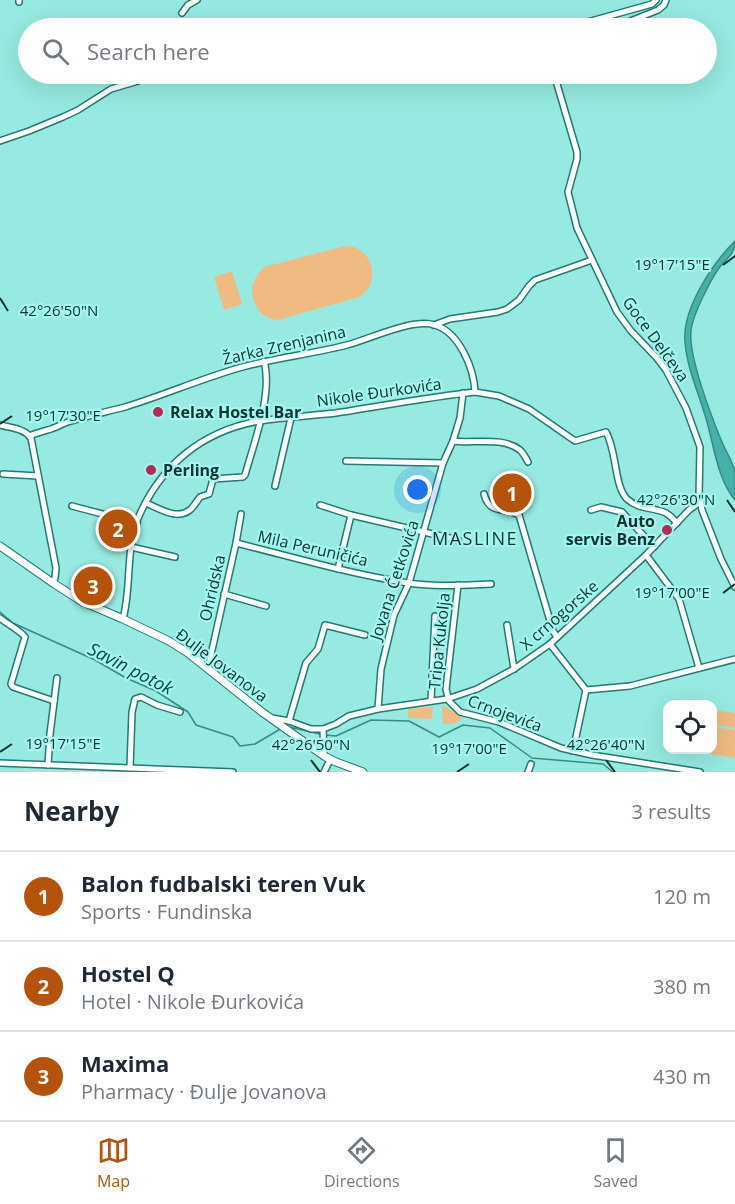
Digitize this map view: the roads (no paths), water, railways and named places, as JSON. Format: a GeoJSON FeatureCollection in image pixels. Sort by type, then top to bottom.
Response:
{"type":"FeatureCollection","features":[{"type":"Feature","properties":{"kind":"street"},"geometry":{"type":"LineString","coordinates":[[182,13],[197,0]]}},
{"type":"Feature","properties":{"kind":"street"},"geometry":{"type":"LineString","coordinates":[[602,18],[652,4],[656,0]]}},
{"type":"Feature","properties":{"kind":"street"},"geometry":{"type":"LineString","coordinates":[[638,18],[658,10],[666,0]]}},
{"type":"Feature","properties":{"kind":"street"},"geometry":{"type":"LineString","coordinates":[[0,141],[63,117],[111,89],[128,84]]}},
{"type":"Feature","properties":{"kind":"street","name":"Goce Delčeva"},"geometry":{"type":"LineString","coordinates":[[557,84],[577,152],[568,192],[577,228],[617,312],[661,364],[686,408],[700,447],[700,502],[704,518],[735,587]]}},
{"type":"Feature","properties":{"kind":"street","name":"Žarka Zrenjanina"},"geometry":{"type":"LineString","coordinates":[[29,435],[128,406],[264,361],[320,351],[410,326],[434,325],[450,319],[498,312],[507,309],[519,300],[535,280],[592,260]]}},
{"type":"Feature","properties":{"kind":"street"},"geometry":{"type":"LineString","coordinates":[[434,325],[447,332],[459,346],[472,371],[475,392]]}},
{"type":"Feature","properties":{"kind":"street"},"geometry":{"type":"LineString","coordinates":[[146,503],[170,513],[185,513],[200,497],[209,494],[213,479],[245,475],[260,421],[267,384],[264,361]]}},
{"type":"Feature","properties":{"kind":"street","name":"Nikole Đurkovića"},"geometry":{"type":"LineString","coordinates":[[123,619],[131,547],[137,522],[146,503],[173,465],[189,450],[218,433],[260,421],[464,393],[475,392],[499,396],[529,409],[575,441],[606,432],[611,441],[624,495],[633,503],[647,509],[666,513],[677,523]]}},
{"type":"Feature","properties":{"kind":"street","name":"Jovana Ćetkovića"},"geometry":{"type":"LineString","coordinates":[[378,709],[381,669],[394,615],[409,583],[443,463],[460,418],[464,393]]}},
{"type":"Feature","properties":{"kind":"street"},"geometry":{"type":"LineString","coordinates":[[275,486],[291,418]]}},
{"type":"Feature","properties":{"kind":"street"},"geometry":{"type":"LineString","coordinates":[[0,425],[22,430],[29,435],[56,568],[53,584]]}},
{"type":"Feature","properties":{"kind":"street"},"geometry":{"type":"LineString","coordinates":[[453,441],[501,442],[519,449],[528,462]]}},
{"type":"Feature","properties":{"kind":"street"},"geometry":{"type":"LineString","coordinates":[[346,461],[443,463]]}},
{"type":"Feature","properties":{"kind":"street"},"geometry":{"type":"LineString","coordinates":[[3,474],[38,476]]}},
{"type":"Feature","properties":{"kind":"street"},"geometry":{"type":"LineString","coordinates":[[484,494],[486,502],[493,508],[516,512],[519,515],[556,637]]}},
{"type":"Feature","properties":{"kind":"street","name":"X crnogorske"},"geometry":{"type":"LineString","coordinates":[[323,731],[349,716],[378,709],[447,699],[477,689],[514,669],[550,644],[700,502]]}},
{"type":"Feature","properties":{"kind":"street"},"geometry":{"type":"LineString","coordinates":[[320,505],[351,515],[458,540]]}},
{"type":"Feature","properties":{"kind":"street"},"geometry":{"type":"LineString","coordinates":[[72,506],[137,522]]}},
{"type":"Feature","properties":{"kind":"street"},"geometry":{"type":"LineString","coordinates":[[591,510],[601,507],[622,512],[654,547]]}},
{"type":"Feature","properties":{"kind":"street","name":"Ohridska"},"geometry":{"type":"LineString","coordinates":[[208,668],[241,514]]}},
{"type":"Feature","properties":{"kind":"street"},"geometry":{"type":"LineString","coordinates":[[338,569],[351,515]]}},
{"type":"Feature","properties":{"kind":"street","name":"Mila Peruničića"},"geometry":{"type":"LineString","coordinates":[[236,543],[338,569],[409,583],[491,584]]}},
{"type":"Feature","properties":{"kind":"street","name":"Đulje Jovanova"},"geometry":{"type":"LineString","coordinates":[[0,546],[81,601],[168,641],[208,668],[275,721],[327,758],[363,772]]}},
{"type":"Feature","properties":{"kind":"street"},"geometry":{"type":"LineString","coordinates":[[131,547],[175,557]]}},
{"type":"Feature","properties":{"kind":"street"},"geometry":{"type":"LineString","coordinates":[[646,555],[679,599],[699,668]]}},
{"type":"Feature","properties":{"kind":"street","name":"Tripa Kukolja"},"geometry":{"type":"LineString","coordinates":[[447,699],[446,684],[458,585]]}},
{"type":"Feature","properties":{"kind":"street"},"geometry":{"type":"LineString","coordinates":[[224,594],[266,606]]}},
{"type":"Feature","properties":{"kind":"street"},"geometry":{"type":"LineString","coordinates":[[431,700],[435,616]]}},
{"type":"Feature","properties":{"kind":"street"},"geometry":{"type":"LineString","coordinates":[[0,618],[25,637],[11,684],[54,701]]}},
{"type":"Feature","properties":{"kind":"street"},"geometry":{"type":"LineString","coordinates":[[289,721],[306,663],[318,649],[325,625],[365,634]]}},
{"type":"Feature","properties":{"kind":"street"},"geometry":{"type":"LineString","coordinates":[[507,625],[514,669]]}},
{"type":"Feature","properties":{"kind":"street"},"geometry":{"type":"LineString","coordinates":[[550,644],[586,690]]}},
{"type":"Feature","properties":{"kind":"street"},"geometry":{"type":"LineString","coordinates":[[586,690],[630,686],[735,659]]}},
{"type":"Feature","properties":{"kind":"street"},"geometry":{"type":"LineString","coordinates":[[48,765],[57,678]]}},
{"type":"Feature","properties":{"kind":"street"},"geometry":{"type":"LineString","coordinates":[[573,751],[586,690]]}},
{"type":"Feature","properties":{"kind":"street"},"geometry":{"type":"LineString","coordinates":[[128,770],[135,699],[141,697],[180,712]]}},
{"type":"Feature","properties":{"kind":"street","name":"Crnojevića"},"geometry":{"type":"LineString","coordinates":[[447,699],[454,708],[462,713],[499,722],[546,743],[573,751],[700,772]]}},
{"type":"Feature","properties":{"kind":"street"},"geometry":{"type":"LineString","coordinates":[[275,721],[289,721],[323,731],[327,758],[324,772]]}},
{"type":"Feature","properties":{"kind":"street"},"geometry":{"type":"LineString","coordinates":[[0,763],[48,765],[61,769],[233,772]]}},
{"type":"Feature","properties":{"kind":"street"},"geometry":{"type":"LineString","coordinates":[[528,772],[531,764]]}},
{"type":"Feature","properties":{"kind":"water"},"geometry":{"type":"Polygon","coordinates":[[[735,241],[732,253],[719,268],[702,299],[692,325],[691,342],[702,387],[734,468],[735,500],[724,483],[717,463],[688,362],[685,329],[700,288],[708,274],[735,241]]]}},
{"type":"Feature","properties":{"kind":"waterway","name":"Savin potok"},"geometry":{"type":"LineString","coordinates":[[0,612],[13,623],[156,691],[188,712],[196,725],[233,737],[240,746],[255,744],[282,728]]}},
{"type":"Feature","properties":{"kind":"waterway","name":"Savin potok"},"geometry":{"type":"LineString","coordinates":[[325,735],[336,736],[371,720],[409,721],[439,737],[463,725],[490,728],[532,758],[603,764],[613,772]]}},
{"type":"Feature","properties":{"kind":"waterway","name":"Savin potok"},"geometry":{"type":"LineString","coordinates":[[289,727],[320,734]]}},
{"type":"Feature","properties":{"kind":"place","name":"Relax Hostel Bar"},"geometry":{"type":"Point","coordinates":[158,412]}},
{"type":"Feature","properties":{"kind":"place","name":"Perling"},"geometry":{"type":"Point","coordinates":[151,470]}},
{"type":"Feature","properties":{"kind":"place","name":"Balon fudbalski teren Vuk"},"geometry":{"type":"Point","coordinates":[512,493]}},
{"type":"Feature","properties":{"kind":"place","name":"Hostel Q"},"geometry":{"type":"Point","coordinates":[118,529]}},
{"type":"Feature","properties":{"kind":"place","name":"Auto servis Benz"},"geometry":{"type":"Point","coordinates":[667,530]}},
{"type":"Feature","properties":{"kind":"place","name":"Maxima"},"geometry":{"type":"Point","coordinates":[93,586]}},
{"type":"Feature","properties":{"kind":"district","name":"MASLINE"},"geometry":{"type":"Point","coordinates":[475,538]}}]}
